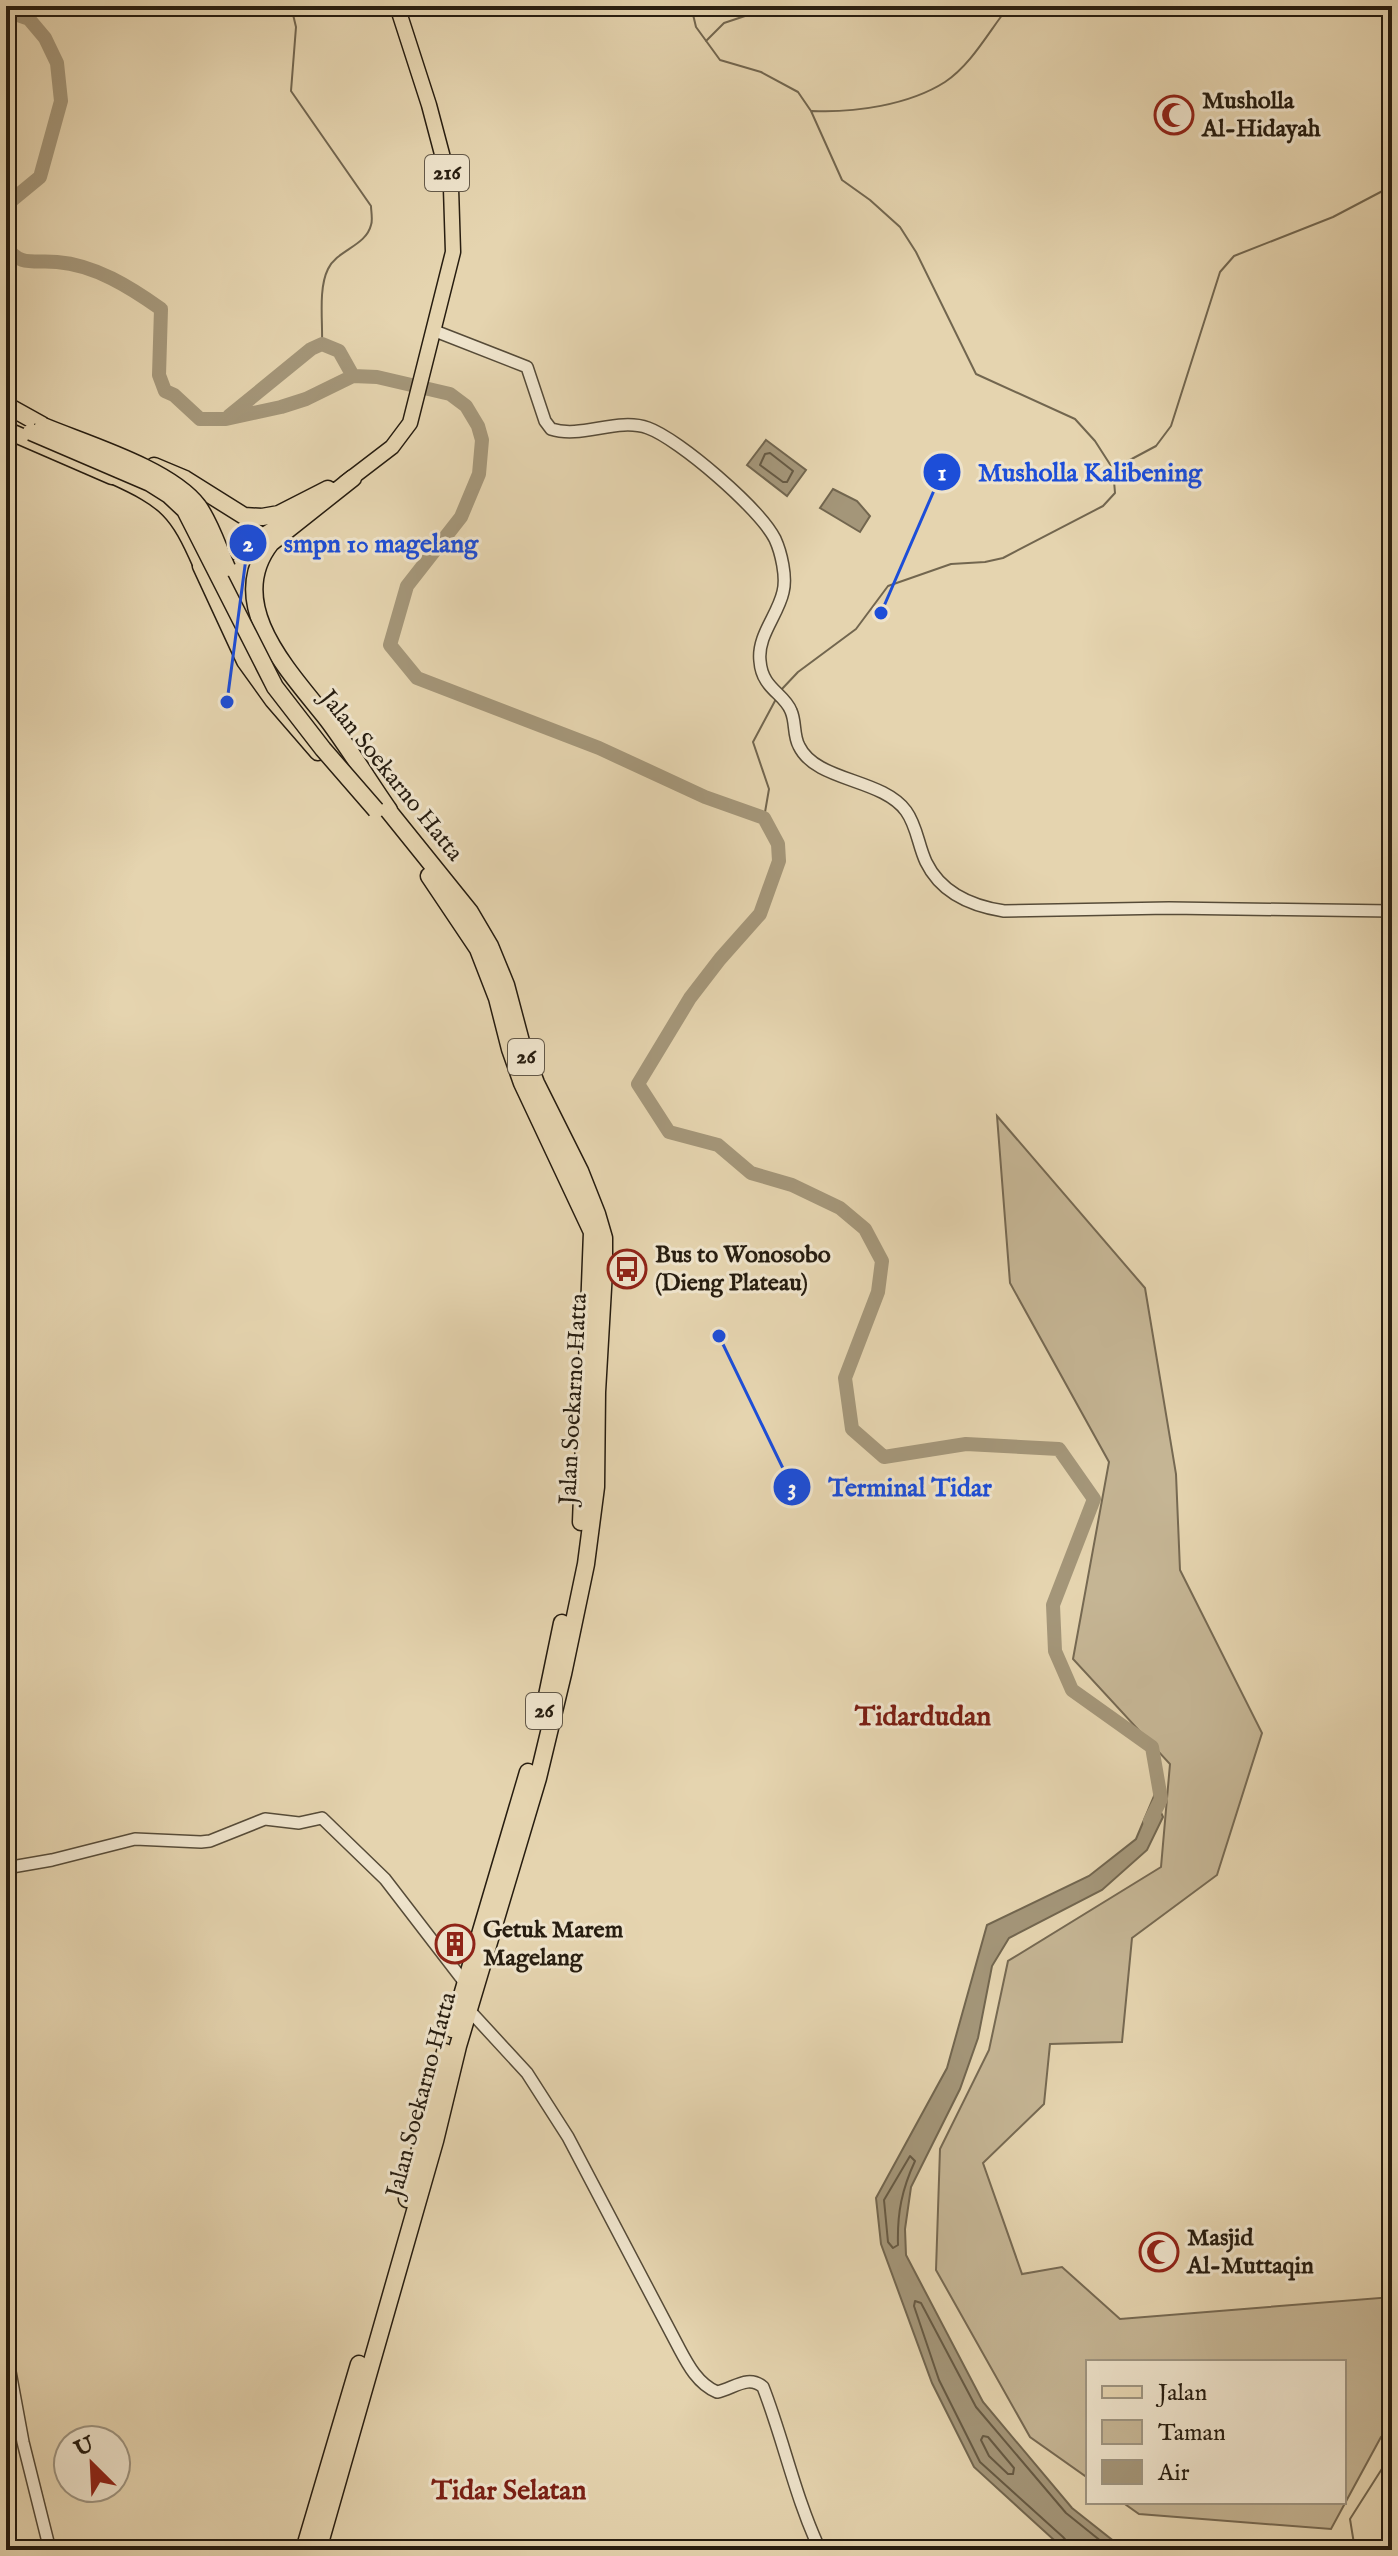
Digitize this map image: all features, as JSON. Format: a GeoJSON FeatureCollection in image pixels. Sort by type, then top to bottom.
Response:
{"type":"FeatureCollection","features":[{"type":"Feature","properties":{"kind":"highway","name":"26"},"geometry":{"type":"LineString","coordinates":[[6,405],[37,426]]}},
{"type":"Feature","properties":{"kind":"highway","name":"26"},"geometry":{"type":"LineString","coordinates":[[6,418],[37,426]]}},
{"type":"Feature","properties":{"kind":"highway"},"geometry":{"type":"LineString","coordinates":[[37,426],[101,441],[185,479],[244,516],[279,514],[353,478]]}},
{"type":"Feature","properties":{"kind":"highway","name":"Jalan Soekarno Hatta"},"geometry":{"type":"LineString","coordinates":[[37,426],[156,474],[196,503],[206,518],[271,663],[383,811],[478,949],[497,998],[522,1083],[599,1246],[596,1487],[586,1564],[548,1741],[304,2550]]}},
{"type":"Feature","properties":{"kind":"highway"},"geometry":{"type":"LineString","coordinates":[[6,430],[112,476]]}},
{"type":"Feature","properties":{"kind":"highway"},"geometry":{"type":"LineString","coordinates":[[353,478],[271,543],[260,556],[252,589],[256,608],[276,653],[328,721],[383,811]]}},
{"type":"Feature","properties":{"kind":"highway"},"geometry":{"type":"LineString","coordinates":[[201,566],[232,635],[262,686],[296,729],[383,811]]}},
{"type":"Feature","properties":{"kind":"highway","name":"Jalan Soekarno Hatta"},"geometry":{"type":"LineString","coordinates":[[318,2550],[431,2154],[438,2100],[465,1983],[541,1723],[575,1564],[584,1490],[588,1335],[599,1246]]}},
{"type":"Feature","properties":{"kind":"main road","name":"216"},"geometry":{"type":"LineString","coordinates":[[201,566],[253,542],[353,478],[402,437],[415,409],[453,252],[453,208],[435,129],[397,6]]}},
{"type":"Feature","properties":{"kind":"main road"},"geometry":{"type":"LineString","coordinates":[[112,476],[144,491],[174,513],[201,566]]}},
{"type":"Feature","properties":{"kind":"street"},"geometry":{"type":"LineString","coordinates":[[432,338],[527,367],[545,421],[551,429],[585,430],[632,424],[658,432],[710,471],[760,519],[775,540],[783,592],[765,635],[759,660],[767,682],[792,712],[799,747],[806,757],[831,772],[888,795],[902,805],[925,861],[939,882],[959,898],[980,908],[1004,911],[1169,908],[1392,911]]}},
{"type":"Feature","properties":{"kind":"street"},"geometry":{"type":"LineString","coordinates":[[6,1868],[135,1839],[210,1841],[265,1819],[299,1823],[322,1818],[385,1879],[465,1983]]}},
{"type":"Feature","properties":{"kind":"street"},"geometry":{"type":"LineString","coordinates":[[469,2010],[527,2073],[561,2124],[679,2348],[701,2382],[717,2392],[749,2380],[763,2387],[795,2490],[820,2550]]}},
{"type":"Feature","properties":{"kind":"street"},"geometry":{"type":"LineString","coordinates":[[6,2350],[23,2442],[50,2550]]}},
{"type":"Feature","properties":{"kind":"green space"},"geometry":{"type":"Polygon","coordinates":[[[997,1116],[1145,1288],[1176,1474],[1180,1570],[1262,1733],[1217,1875],[1132,1938],[1122,2042],[1050,2044],[1044,2104],[983,2163],[1022,2274],[1062,2267],[1120,2319],[1392,2297],[1392,2428],[1381,2437],[1346,2501],[1346,2360],[1086,2360],[1086,2477],[1030,2437],[936,2270],[940,2149],[989,2050],[1008,1961],[1161,1867],[1170,1764],[1073,1659],[1109,1462],[1010,1283],[997,1116]]]}},
{"type":"Feature","properties":{"kind":"green space"},"geometry":{"type":"Polygon","coordinates":[[[1125,2504],[1345,2504],[1331,2529],[1139,2514],[1125,2504]]]}},
{"type":"Feature","properties":{"kind":"water"},"geometry":{"type":"Polygon","coordinates":[[[766,440],[806,470],[787,496],[747,465],[766,440]]]}},
{"type":"Feature","properties":{"kind":"water"},"geometry":{"type":"Polygon","coordinates":[[[833,489],[857,501],[870,516],[860,532],[820,508],[833,489]]]}},
{"type":"Feature","properties":{"kind":"water"},"geometry":{"type":"Polygon","coordinates":[[[1154,1796],[1163,1817],[1147,1850],[1102,1890],[1009,1938],[992,1966],[978,2038],[960,2089],[911,2187],[905,2229],[906,2255],[983,2402],[1072,2508],[1125,2550],[1065,2550],[974,2467],[932,2383],[881,2244],[876,2198],[947,2068],[987,1925],[1089,1876],[1136,1839],[1154,1796]]]}},
{"type":"Feature","properties":{"kind":"waterway"},"geometry":{"type":"LineString","coordinates":[[291,6],[296,27],[291,91],[371,206],[372,221],[368,232],[332,263],[325,277],[322,344]]}},
{"type":"Feature","properties":{"kind":"waterway"},"geometry":{"type":"LineString","coordinates":[[691,6],[696,27],[720,60],[761,72],[798,92],[811,111],[842,180],[900,227],[916,252],[976,374],[1075,419],[1095,441],[1113,469],[1115,493],[1103,506],[1003,558],[951,564],[888,586],[856,629],[798,672],[781,690]]}},
{"type":"Feature","properties":{"kind":"waterway"},"geometry":{"type":"LineString","coordinates":[[706,41],[724,23],[745,16],[755,6]]}},
{"type":"Feature","properties":{"kind":"waterway"},"geometry":{"type":"LineString","coordinates":[[812,111],[881,106],[931,90],[964,66],[1009,6]]}},
{"type":"Feature","properties":{"kind":"waterway"},"geometry":{"type":"LineString","coordinates":[[6,11],[29,19],[45,38],[57,63],[61,101],[40,177],[6,205]]}},
{"type":"Feature","properties":{"kind":"waterway"},"geometry":{"type":"LineString","coordinates":[[1113,469],[1156,446],[1171,426],[1220,272],[1234,256],[1333,217],[1392,186]]}},
{"type":"Feature","properties":{"kind":"waterway"},"geometry":{"type":"LineString","coordinates":[[6,246],[22,260],[71,264],[98,272],[161,309],[159,375],[165,391],[174,395],[200,419],[226,419],[281,407],[306,399],[353,376],[377,377],[450,394],[466,406],[482,440],[479,474],[461,517],[407,586],[390,645],[417,678],[599,748],[705,797],[764,818],[778,844],[779,861],[760,914],[690,998],[638,1084],[669,1132],[718,1145],[751,1173],[792,1185],[840,1208],[865,1229],[882,1261],[878,1292],[845,1378],[852,1429],[884,1457],[966,1444],[1059,1449],[1094,1499],[1053,1605],[1055,1651],[1072,1690],[1152,1747],[1161,1799],[1150,1821]]}},
{"type":"Feature","properties":{"kind":"waterway"},"geometry":{"type":"LineString","coordinates":[[229,416],[311,349],[322,344],[339,351],[353,376]]}},
{"type":"Feature","properties":{"kind":"waterway"},"geometry":{"type":"LineString","coordinates":[[764,818],[769,789],[753,742],[776,699]]}},
{"type":"Feature","properties":{"kind":"waterway"},"geometry":{"type":"LineString","coordinates":[[1355,2550],[1350,2519],[1392,2453]]}},
{"type":"Feature","properties":{"kind":"place","name":"Musholla Al-Hidayah"},"geometry":{"type":"Point","coordinates":[1174,115]}},
{"type":"Feature","properties":{"kind":"place","name":"Musholla Kalibening"},"geometry":{"type":"Point","coordinates":[881,613]}},
{"type":"Feature","properties":{"kind":"place","name":"smpn 10 magelang"},"geometry":{"type":"Point","coordinates":[227,702]}},
{"type":"Feature","properties":{"kind":"place","name":"Bus to Wonosobo (Dieng Plateau)"},"geometry":{"type":"Point","coordinates":[627,1269]}},
{"type":"Feature","properties":{"kind":"place","name":"Terminal Tidar"},"geometry":{"type":"Point","coordinates":[719,1336]}},
{"type":"Feature","properties":{"kind":"place","name":"Getuk Marem Magelang"},"geometry":{"type":"Point","coordinates":[455,1944]}},
{"type":"Feature","properties":{"kind":"place","name":"Masjid Al-Muttaqin"},"geometry":{"type":"Point","coordinates":[1159,2252]}},
{"type":"Feature","properties":{"kind":"district","name":"Tidardudan"},"geometry":{"type":"Point","coordinates":[923,1717]}},
{"type":"Feature","properties":{"kind":"district","name":"Tidar Selatan"},"geometry":{"type":"Point","coordinates":[509,2491]}}]}
